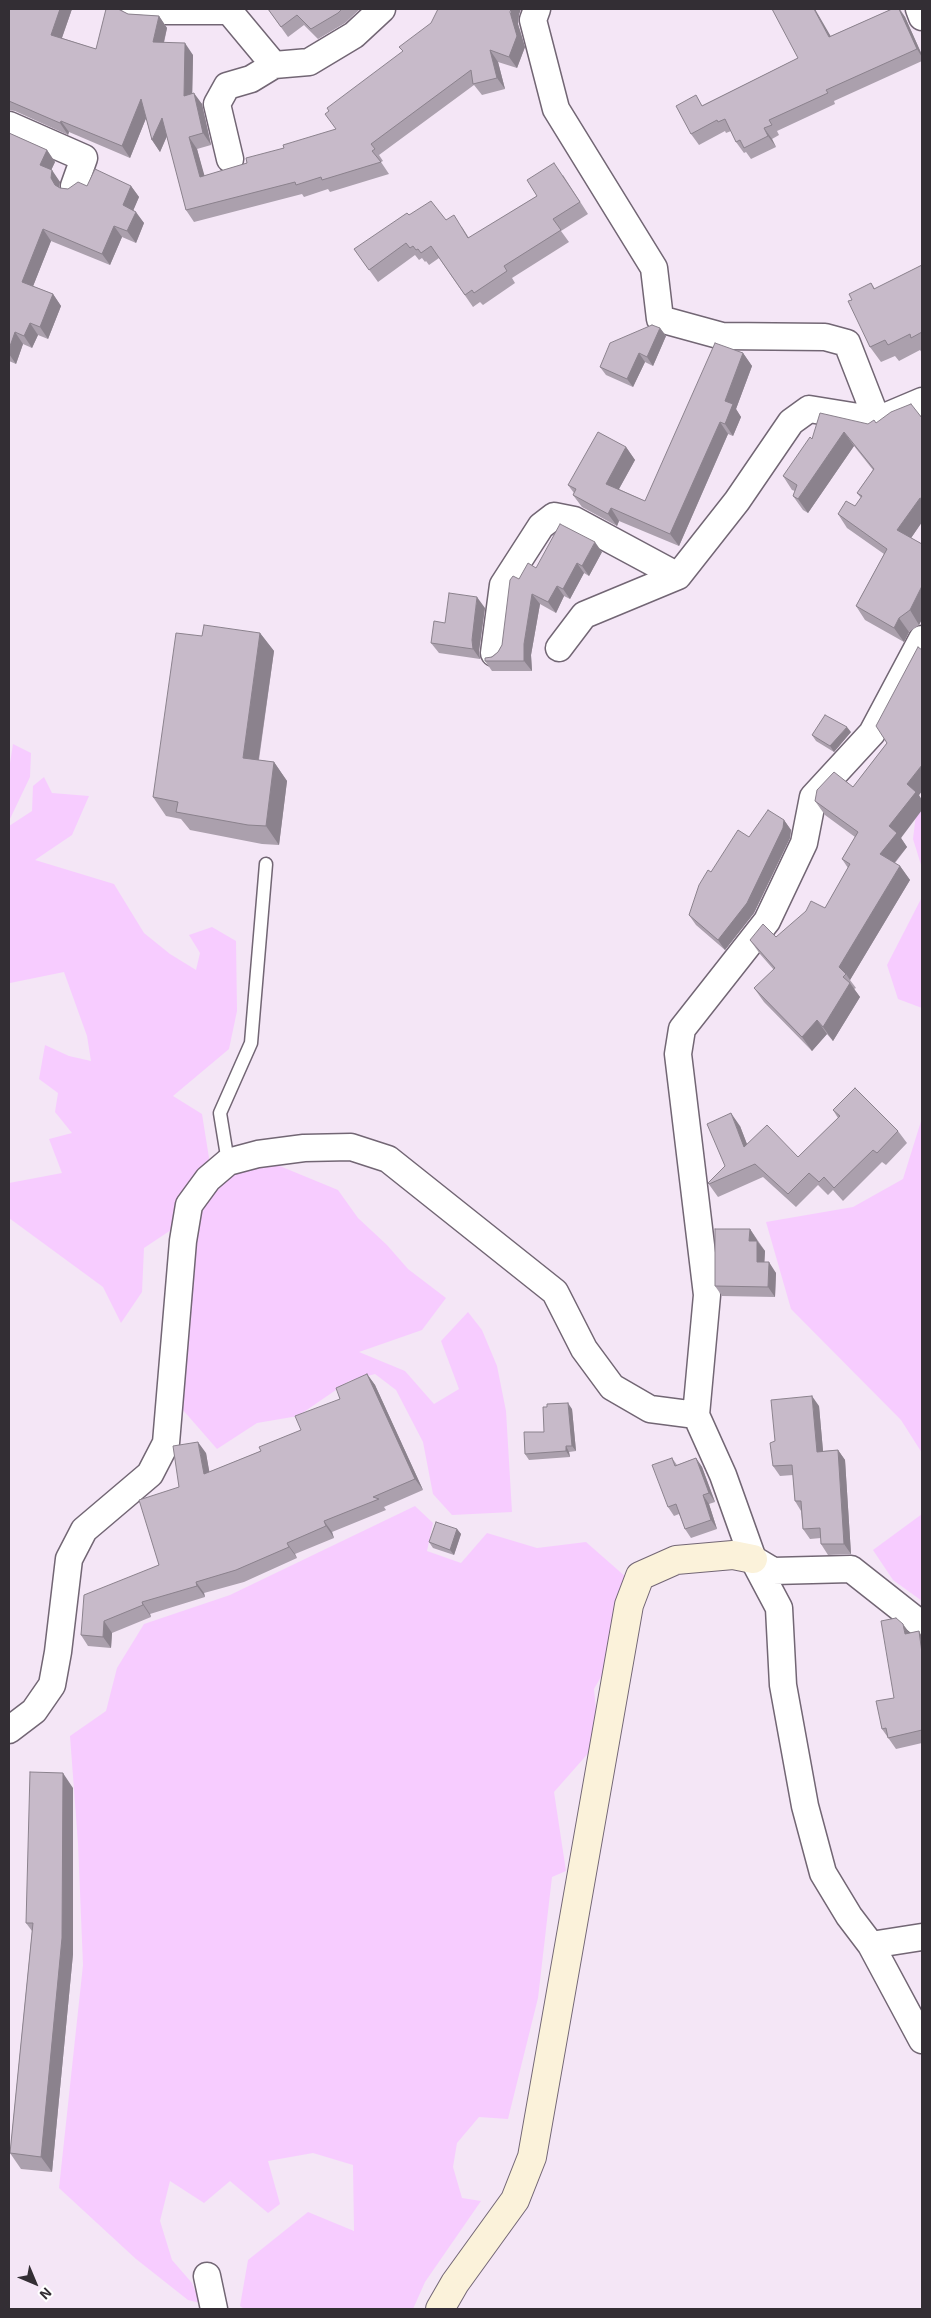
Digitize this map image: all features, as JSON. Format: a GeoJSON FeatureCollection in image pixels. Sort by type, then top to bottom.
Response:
{"type":"FeatureCollection","features":[{"type":"Feature","properties":{"kind":"street"},"geometry":{"type":"LineString","coordinates":[[135,9],[141,11],[230,12],[274,65]]}},
{"type":"Feature","properties":{"kind":"street"},"geometry":{"type":"LineString","coordinates":[[230,159],[217,104],[227,86],[251,79],[274,65],[309,62],[354,35],[382,9]]}},
{"type":"Feature","properties":{"kind":"street"},"geometry":{"type":"LineString","coordinates":[[537,9],[533,20],[556,109],[654,268],[660,319],[722,336],[825,337],[847,343],[877,420]]}},
{"type":"Feature","properties":{"kind":"street"},"geometry":{"type":"LineString","coordinates":[[920,9],[922,18]]}},
{"type":"Feature","properties":{"kind":"street"},"geometry":{"type":"LineString","coordinates":[[9,125],[84,158],[74,186]]}},
{"type":"Feature","properties":{"kind":"street"},"geometry":{"type":"LineString","coordinates":[[560,648],[584,616],[678,576],[737,501],[790,422],[809,409],[877,420],[922,401]]}},
{"type":"Feature","properties":{"kind":"street"},"geometry":{"type":"LineString","coordinates":[[494,653],[503,585],[541,526],[554,516],[574,520],[678,576]]}},
{"type":"Feature","properties":{"kind":"street"},"geometry":{"type":"LineString","coordinates":[[922,639],[872,734],[813,797],[804,843],[767,921],[682,1029],[678,1054],[707,1295],[696,1415],[723,1475],[753,1559],[778,1608],[783,1685],[805,1806],[823,1873],[849,1916],[871,1945],[922,2040]]}},
{"type":"Feature","properties":{"kind":"street"},"geometry":{"type":"LineString","coordinates":[[9,1730],[34,1711],[52,1685],[58,1652],[69,1559],[84,1530],[150,1474],[166,1443],[183,1241],[189,1205],[208,1178],[228,1162],[258,1154],[304,1148],[351,1147],[388,1160],[555,1292],[584,1349],[612,1387],[650,1409],[696,1415]]}},
{"type":"Feature","properties":{"kind":"street"},"geometry":{"type":"LineString","coordinates":[[440,2309],[454,2282],[515,2200],[532,2157],[629,1605],[640,1576],[676,1560],[733,1554],[753,1559],[774,1570],[850,1570],[922,1625]]}},
{"type":"Feature","properties":{"kind":"street"},"geometry":{"type":"LineString","coordinates":[[871,1945],[922,1938]]}},
{"type":"Feature","properties":{"kind":"street"},"geometry":{"type":"LineString","coordinates":[[207,2276],[214,2309]]}},
{"type":"Feature","properties":{"kind":"lane"},"geometry":{"type":"LineString","coordinates":[[228,1162],[220,1113],[251,1043],[266,864]]}},
{"type":"Feature","properties":{"kind":"shaded area"},"geometry":{"type":"Polygon","coordinates":[[[13,744],[31,753],[30,777],[9,821],[9,770],[13,744]]]}},
{"type":"Feature","properties":{"kind":"shaded area"},"geometry":{"type":"Polygon","coordinates":[[[44,777],[52,793],[89,796],[72,835],[35,860],[114,884],[144,933],[170,954],[196,970],[200,953],[189,935],[212,927],[236,941],[237,1011],[229,1049],[173,1096],[202,1114],[210,1164],[174,1228],[144,1248],[142,1292],[121,1323],[103,1287],[9,1218],[9,1183],[62,1173],[49,1139],[72,1133],[55,1112],[58,1093],[39,1079],[45,1045],[69,1056],[91,1061],[87,1036],[64,972],[10,983],[9,826],[32,811],[33,786],[44,777]]]}},
{"type":"Feature","properties":{"kind":"shaded area"},"geometry":{"type":"Polygon","coordinates":[[[922,796],[922,868],[913,839],[917,806],[922,796]]]}},
{"type":"Feature","properties":{"kind":"shaded area"},"geometry":{"type":"Polygon","coordinates":[[[922,897],[922,1008],[898,999],[887,965],[922,897]]]}},
{"type":"Feature","properties":{"kind":"shaded area"},"geometry":{"type":"Polygon","coordinates":[[[922,1118],[922,1453],[901,1420],[791,1309],[766,1222],[853,1207],[903,1179],[922,1118]]]}},
{"type":"Feature","properties":{"kind":"shaded area"},"geometry":{"type":"Polygon","coordinates":[[[270,1162],[338,1190],[358,1218],[387,1245],[408,1269],[446,1298],[422,1330],[359,1352],[405,1371],[434,1404],[459,1389],[441,1341],[468,1312],[482,1330],[497,1366],[506,1411],[512,1512],[452,1515],[433,1494],[423,1442],[396,1390],[375,1374],[349,1381],[298,1416],[257,1423],[217,1449],[183,1410],[193,1274],[200,1216],[217,1186],[245,1166],[270,1162]]]}},
{"type":"Feature","properties":{"kind":"shaded area"},"geometry":{"type":"Polygon","coordinates":[[[415,1506],[433,1523],[427,1551],[461,1563],[487,1533],[537,1548],[586,1542],[627,1578],[610,1661],[594,1689],[599,1741],[554,1792],[566,1871],[552,1877],[538,1998],[508,2119],[479,2117],[457,2143],[453,2167],[462,2198],[481,2201],[425,2282],[413,2309],[244,2309],[240,2306],[248,2260],[308,2212],[354,2231],[353,2165],[313,2153],[268,2161],[280,2204],[268,2213],[230,2181],[204,2203],[170,2181],[160,2221],[172,2260],[192,2283],[200,2303],[188,2300],[136,2259],[59,2188],[83,1965],[78,1843],[70,1736],[106,1711],[117,1668],[144,1624],[230,1595],[415,1506]]]}},
{"type":"Feature","properties":{"kind":"shaded area"},"geometry":{"type":"Polygon","coordinates":[[[922,1514],[922,1601],[893,1580],[873,1550],[922,1514]]]}},
{"type":"Feature","properties":{"kind":"building"},"geometry":{"type":"Polygon","coordinates":[[[9,9],[60,9],[51,35],[96,49],[106,9],[118,9],[128,14],[159,16],[153,42],[185,43],[184,96],[194,93],[203,133],[189,137],[200,177],[247,163],[246,158],[284,148],[283,145],[336,129],[325,114],[329,111],[327,108],[403,51],[399,47],[431,23],[438,9],[511,9],[510,12],[517,36],[509,57],[490,50],[497,78],[473,84],[471,70],[371,144],[375,149],[372,151],[381,162],[322,180],[321,177],[296,185],[295,182],[186,210],[162,118],[152,140],[141,99],[122,146],[61,121],[60,123],[9,101],[9,9]]]}},
{"type":"Feature","properties":{"kind":"building"},"geometry":{"type":"Polygon","coordinates":[[[268,9],[342,9],[311,29],[297,15],[281,27],[268,9]]]}},
{"type":"Feature","properties":{"kind":"building"},"geometry":{"type":"Polygon","coordinates":[[[772,9],[814,9],[829,37],[892,9],[899,9],[917,49],[826,90],[828,93],[769,120],[772,125],[764,128],[768,136],[744,148],[740,140],[736,142],[725,119],[718,122],[717,120],[691,134],[676,106],[696,95],[702,106],[798,58],[772,9]]]}},
{"type":"Feature","properties":{"kind":"building"},"geometry":{"type":"Polygon","coordinates":[[[9,133],[47,150],[40,165],[52,170],[51,178],[55,185],[68,189],[78,182],[87,186],[95,169],[131,186],[123,205],[136,212],[127,231],[114,226],[102,254],[43,229],[22,282],[53,294],[40,327],[30,323],[24,336],[15,332],[9,349],[9,133]]]}},
{"type":"Feature","properties":{"kind":"building"},"geometry":{"type":"Polygon","coordinates":[[[554,163],[580,202],[553,219],[561,230],[504,266],[507,271],[474,293],[472,290],[465,295],[431,246],[421,253],[413,246],[410,248],[406,243],[369,270],[354,249],[407,213],[409,215],[431,201],[446,220],[454,215],[468,238],[537,196],[527,180],[554,163]]]}},
{"type":"Feature","properties":{"kind":"building"},"geometry":{"type":"Polygon","coordinates":[[[922,265],[922,332],[911,338],[910,334],[888,345],[885,340],[870,347],[848,301],[852,300],[849,294],[871,283],[874,289],[922,265]]]}},
{"type":"Feature","properties":{"kind":"building"},"geometry":{"type":"Polygon","coordinates":[[[652,325],[660,328],[647,357],[639,353],[627,379],[600,367],[610,343],[652,325]]]}},
{"type":"Feature","properties":{"kind":"building"},"geometry":{"type":"Polygon","coordinates":[[[715,343],[743,353],[725,401],[733,404],[725,424],[720,422],[670,534],[611,508],[608,514],[573,495],[576,489],[568,485],[598,432],[626,447],[606,484],[645,501],[715,343]]]}},
{"type":"Feature","properties":{"kind":"building"},"geometry":{"type":"Polygon","coordinates":[[[911,404],[922,418],[922,499],[920,498],[897,530],[922,544],[922,586],[910,610],[899,618],[894,628],[856,606],[887,549],[838,514],[846,501],[855,506],[862,496],[857,493],[874,469],[844,432],[798,499],[793,496],[797,485],[783,476],[810,437],[812,439],[820,413],[868,424],[874,420],[876,423],[891,412],[911,404]]]}},
{"type":"Feature","properties":{"kind":"building"},"geometry":{"type":"Polygon","coordinates":[[[560,524],[595,542],[582,566],[577,563],[563,589],[557,586],[548,602],[532,594],[524,644],[524,661],[485,661],[485,658],[492,657],[498,652],[502,645],[510,580],[513,576],[519,579],[528,563],[536,568],[560,524]]]}},
{"type":"Feature","properties":{"kind":"building"},"geometry":{"type":"Polygon","coordinates":[[[449,593],[477,597],[472,640],[473,649],[431,643],[434,621],[445,623],[449,593]]]}},
{"type":"Feature","properties":{"kind":"building"},"geometry":{"type":"Polygon","coordinates":[[[204,625],[260,633],[243,758],[274,762],[266,826],[248,825],[176,812],[178,802],[153,797],[176,633],[202,636],[204,625]]]}},
{"type":"Feature","properties":{"kind":"building"},"geometry":{"type":"Polygon","coordinates":[[[918,647],[922,650],[922,765],[907,784],[916,792],[889,826],[897,833],[880,854],[900,866],[839,967],[846,974],[843,977],[850,983],[823,1027],[817,1020],[802,1037],[754,988],[775,968],[750,940],[763,924],[776,937],[806,911],[811,901],[825,908],[850,864],[842,859],[858,832],[815,801],[817,790],[834,772],[853,787],[887,743],[876,726],[918,647]]]}},
{"type":"Feature","properties":{"kind":"building"},"geometry":{"type":"Polygon","coordinates":[[[825,715],[847,727],[830,746],[812,735],[825,715]]]}},
{"type":"Feature","properties":{"kind":"building"},"geometry":{"type":"Polygon","coordinates":[[[768,810],[784,820],[783,828],[747,903],[718,940],[689,915],[699,885],[708,870],[711,872],[738,830],[749,837],[768,810]]]}},
{"type":"Feature","properties":{"kind":"building"},"geometry":{"type":"Polygon","coordinates":[[[855,1088],[898,1131],[877,1153],[873,1150],[834,1188],[824,1177],[819,1182],[809,1173],[788,1194],[755,1164],[708,1183],[725,1166],[707,1124],[731,1113],[744,1147],[767,1125],[798,1157],[840,1116],[833,1110],[855,1088]]]}},
{"type":"Feature","properties":{"kind":"building"},"geometry":{"type":"Polygon","coordinates":[[[715,1229],[750,1229],[749,1241],[757,1241],[757,1262],[769,1262],[768,1287],[715,1286],[715,1229]]]}},
{"type":"Feature","properties":{"kind":"building"},"geometry":{"type":"Polygon","coordinates":[[[367,1374],[415,1479],[373,1497],[379,1499],[324,1521],[326,1526],[287,1543],[289,1547],[236,1570],[196,1582],[197,1586],[142,1602],[143,1605],[104,1621],[103,1637],[81,1635],[84,1595],[159,1565],[139,1500],[179,1487],[173,1446],[198,1442],[204,1474],[261,1451],[259,1447],[301,1430],[295,1416],[340,1399],[336,1388],[367,1374]]]}},
{"type":"Feature","properties":{"kind":"building"},"geometry":{"type":"Polygon","coordinates":[[[812,1396],[817,1452],[838,1450],[844,1544],[821,1544],[820,1528],[803,1529],[801,1501],[795,1501],[792,1465],[773,1466],[770,1443],[775,1441],[771,1400],[812,1396]]]}},
{"type":"Feature","properties":{"kind":"building"},"geometry":{"type":"Polygon","coordinates":[[[568,1403],[572,1446],[566,1446],[566,1451],[525,1454],[524,1432],[544,1432],[543,1407],[547,1407],[547,1404],[568,1403]]]}},
{"type":"Feature","properties":{"kind":"building"},"geometry":{"type":"Polygon","coordinates":[[[672,1458],[675,1466],[696,1458],[709,1493],[703,1495],[711,1520],[685,1529],[676,1504],[668,1507],[652,1465],[672,1458]]]}},
{"type":"Feature","properties":{"kind":"building"},"geometry":{"type":"Polygon","coordinates":[[[436,1522],[457,1529],[450,1550],[429,1542],[436,1522]]]}},
{"type":"Feature","properties":{"kind":"building"},"geometry":{"type":"Polygon","coordinates":[[[896,1618],[903,1624],[905,1634],[919,1631],[922,1653],[922,1730],[888,1738],[886,1728],[882,1729],[876,1701],[894,1698],[881,1621],[896,1618]]]}},
{"type":"Feature","properties":{"kind":"building"},"geometry":{"type":"Polygon","coordinates":[[[30,1772],[63,1773],[62,1938],[41,2157],[10,2153],[33,1923],[26,1923],[30,1772]]]}}]}
